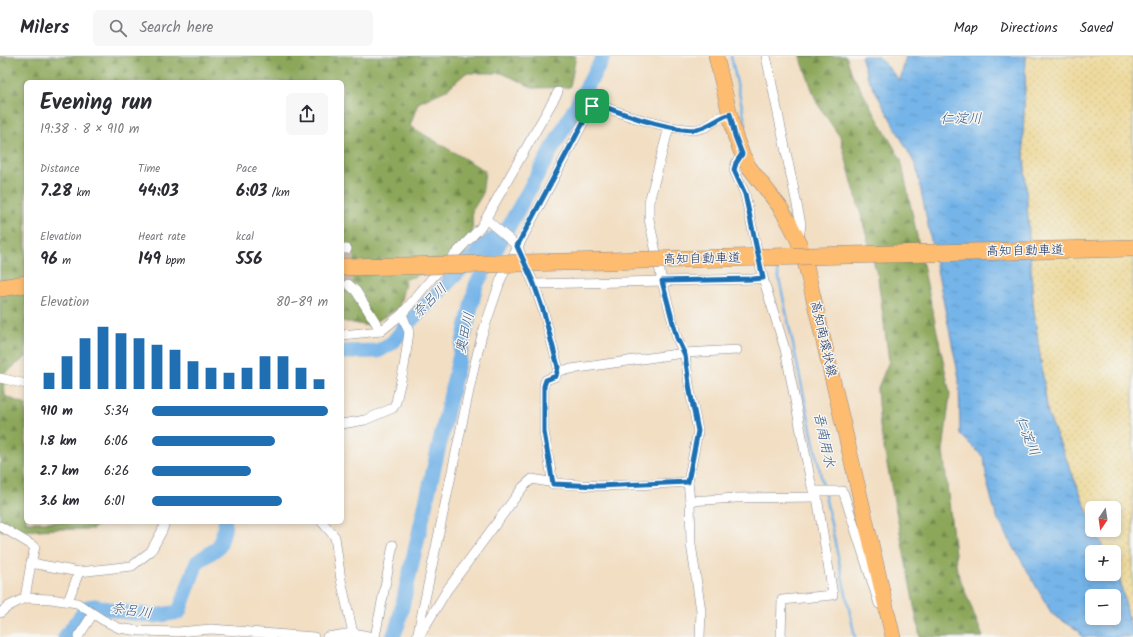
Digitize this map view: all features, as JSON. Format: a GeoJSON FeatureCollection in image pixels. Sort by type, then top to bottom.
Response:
{"type":"FeatureCollection","features":[{"type":"Feature","properties":{"kind":"highway","name":"高知自動車道"},"geometry":{"type":"LineString","coordinates":[[344,268],[1133,248]]}},
{"type":"Feature","properties":{"kind":"highway"},"geometry":{"type":"LineString","coordinates":[[0,288],[24,284]]}},
{"type":"Feature","properties":{"kind":"main road","name":"高知南環状線"},"geometry":{"type":"LineString","coordinates":[[716,56],[735,136],[742,154],[749,166],[780,207],[798,240],[806,266],[893,637]]}},
{"type":"Feature","properties":{"kind":"street"},"geometry":{"type":"LineString","coordinates":[[766,56],[801,224],[798,240]]}},
{"type":"Feature","properties":{"kind":"street"},"geometry":{"type":"LineString","coordinates":[[344,335],[381,330],[402,314],[432,278],[481,227],[558,92]]}},
{"type":"Feature","properties":{"kind":"street"},"geometry":{"type":"LineString","coordinates":[[418,637],[482,335],[501,279],[517,246],[592,106],[596,104],[632,117],[669,127],[695,130],[706,127],[720,117],[730,114]]}},
{"type":"Feature","properties":{"kind":"street"},"geometry":{"type":"LineString","coordinates":[[669,127],[650,202],[649,218],[662,281],[677,338],[684,353],[698,431],[688,482],[691,544],[701,611],[700,637]]}},
{"type":"Feature","properties":{"kind":"street"},"geometry":{"type":"LineString","coordinates":[[742,154],[736,163],[734,170],[745,194],[763,278],[785,349],[816,493],[833,595],[782,600],[781,637]]}},
{"type":"Feature","properties":{"kind":"street"},"geometry":{"type":"LineString","coordinates":[[486,219],[517,246],[534,284],[544,313],[558,367],[556,376],[546,380],[544,386],[544,432],[553,484]]}},
{"type":"Feature","properties":{"kind":"street"},"geometry":{"type":"LineString","coordinates":[[455,270],[456,252]]}},
{"type":"Feature","properties":{"kind":"street"},"geometry":{"type":"LineString","coordinates":[[534,284],[763,278]]}},
{"type":"Feature","properties":{"kind":"street"},"geometry":{"type":"LineString","coordinates":[[348,284],[356,291],[381,330]]}},
{"type":"Feature","properties":{"kind":"street"},"geometry":{"type":"LineString","coordinates":[[344,424],[365,420],[393,408],[396,402],[404,367],[409,332],[402,314]]}},
{"type":"Feature","properties":{"kind":"street"},"geometry":{"type":"LineString","coordinates":[[557,371],[684,353],[736,350]]}},
{"type":"Feature","properties":{"kind":"street"},"geometry":{"type":"LineString","coordinates":[[0,378],[24,384]]}},
{"type":"Feature","properties":{"kind":"street"},"geometry":{"type":"LineString","coordinates":[[418,637],[447,590],[523,487],[532,479],[553,484],[598,486],[688,482]]}},
{"type":"Feature","properties":{"kind":"street"},"geometry":{"type":"LineString","coordinates":[[690,501],[842,491],[847,502],[889,637]]}},
{"type":"Feature","properties":{"kind":"street"},"geometry":{"type":"LineString","coordinates":[[32,563],[79,572],[132,566],[151,552],[162,532],[164,524]]}},
{"type":"Feature","properties":{"kind":"street"},"geometry":{"type":"LineString","coordinates":[[324,524],[335,537],[341,580],[353,633]]}},
{"type":"Feature","properties":{"kind":"street"},"geometry":{"type":"LineString","coordinates":[[0,526],[35,547],[25,598]]}},
{"type":"Feature","properties":{"kind":"street"},"geometry":{"type":"LineString","coordinates":[[327,637],[353,633],[374,637],[393,545]]}},
{"type":"Feature","properties":{"kind":"street"},"geometry":{"type":"LineString","coordinates":[[72,602],[79,572]]}},
{"type":"Feature","properties":{"kind":"street"},"geometry":{"type":"LineString","coordinates":[[0,613],[9,606],[25,598],[72,602],[119,628],[139,631],[178,632],[211,629],[314,637]]}},
{"type":"Feature","properties":{"kind":"street"},"geometry":{"type":"LineString","coordinates":[[78,637],[91,613]]}},
{"type":"Feature","properties":{"kind":"green space"},"geometry":{"type":"Polygon","coordinates":[[[0,56],[576,56],[570,87],[534,88],[502,73],[466,73],[446,90],[418,103],[410,126],[485,171],[482,195],[472,211],[473,239],[460,262],[406,279],[399,308],[369,326],[344,321],[344,80],[24,80],[24,359],[4,374],[5,396],[24,404],[24,524],[99,524],[93,529],[19,531],[0,530],[0,56]]]}},
{"type":"Feature","properties":{"kind":"green space"},"geometry":{"type":"Polygon","coordinates":[[[800,56],[846,56],[852,74],[901,160],[950,394],[943,451],[957,571],[983,637],[920,637],[880,427],[877,390],[889,361],[878,278],[840,137],[817,103],[800,56]]]}},
{"type":"Feature","properties":{"kind":"sand"},"geometry":{"type":"Polygon","coordinates":[[[1026,56],[1133,56],[1133,637],[1120,581],[1121,545],[1102,545],[1098,537],[1121,537],[1121,501],[1085,501],[1085,506],[1048,414],[1033,304],[1023,137],[1026,56]]]}},
{"type":"Feature","properties":{"kind":"water","name":"仁淀川"},"geometry":{"type":"Polygon","coordinates":[[[861,56],[878,56],[900,81],[906,56],[1026,56],[1023,137],[1033,304],[1048,414],[1085,506],[1085,537],[1098,537],[1102,545],[1085,545],[1085,581],[1120,581],[1133,637],[1082,637],[1079,631],[1052,614],[996,516],[987,482],[984,458],[960,434],[959,378],[916,166],[867,76],[861,56]]]}},
{"type":"Feature","properties":{"kind":"waterway","name":"奥田川"},"geometry":{"type":"LineString","coordinates":[[393,637],[398,624],[476,285],[604,56]]}},
{"type":"Feature","properties":{"kind":"waterway","name":"吾南用水"},"geometry":{"type":"LineString","coordinates":[[731,56],[746,125]]}},
{"type":"Feature","properties":{"kind":"waterway","name":"奈呂川"},"geometry":{"type":"LineString","coordinates":[[344,352],[378,351],[392,343],[411,320],[482,248],[504,231]]}},
{"type":"Feature","properties":{"kind":"waterway","name":"吾南用水"},"geometry":{"type":"LineString","coordinates":[[776,264],[855,637]]}},
{"type":"Feature","properties":{"kind":"waterway","name":"奈呂川"},"geometry":{"type":"LineString","coordinates":[[65,637],[88,607],[95,606],[154,616],[179,612],[197,562],[219,547],[225,524]]}},
{"type":"Feature","properties":{"kind":"tunnel"},"geometry":{"type":"LineString","coordinates":[[347,249],[348,284]]}},
{"type":"Feature","properties":{"kind":"route"},"geometry":{"type":"LineString","coordinates":[[596,104],[632,117],[669,127],[695,130],[706,127],[720,117],[730,114],[735,136],[742,154],[736,163],[734,170],[745,194],[763,278],[662,281],[677,338],[685,355],[698,431],[688,482],[658,485],[598,486],[553,484],[544,432],[544,386],[546,380],[556,376],[558,367],[544,313],[534,284],[517,246],[592,106],[596,104]]}}]}
